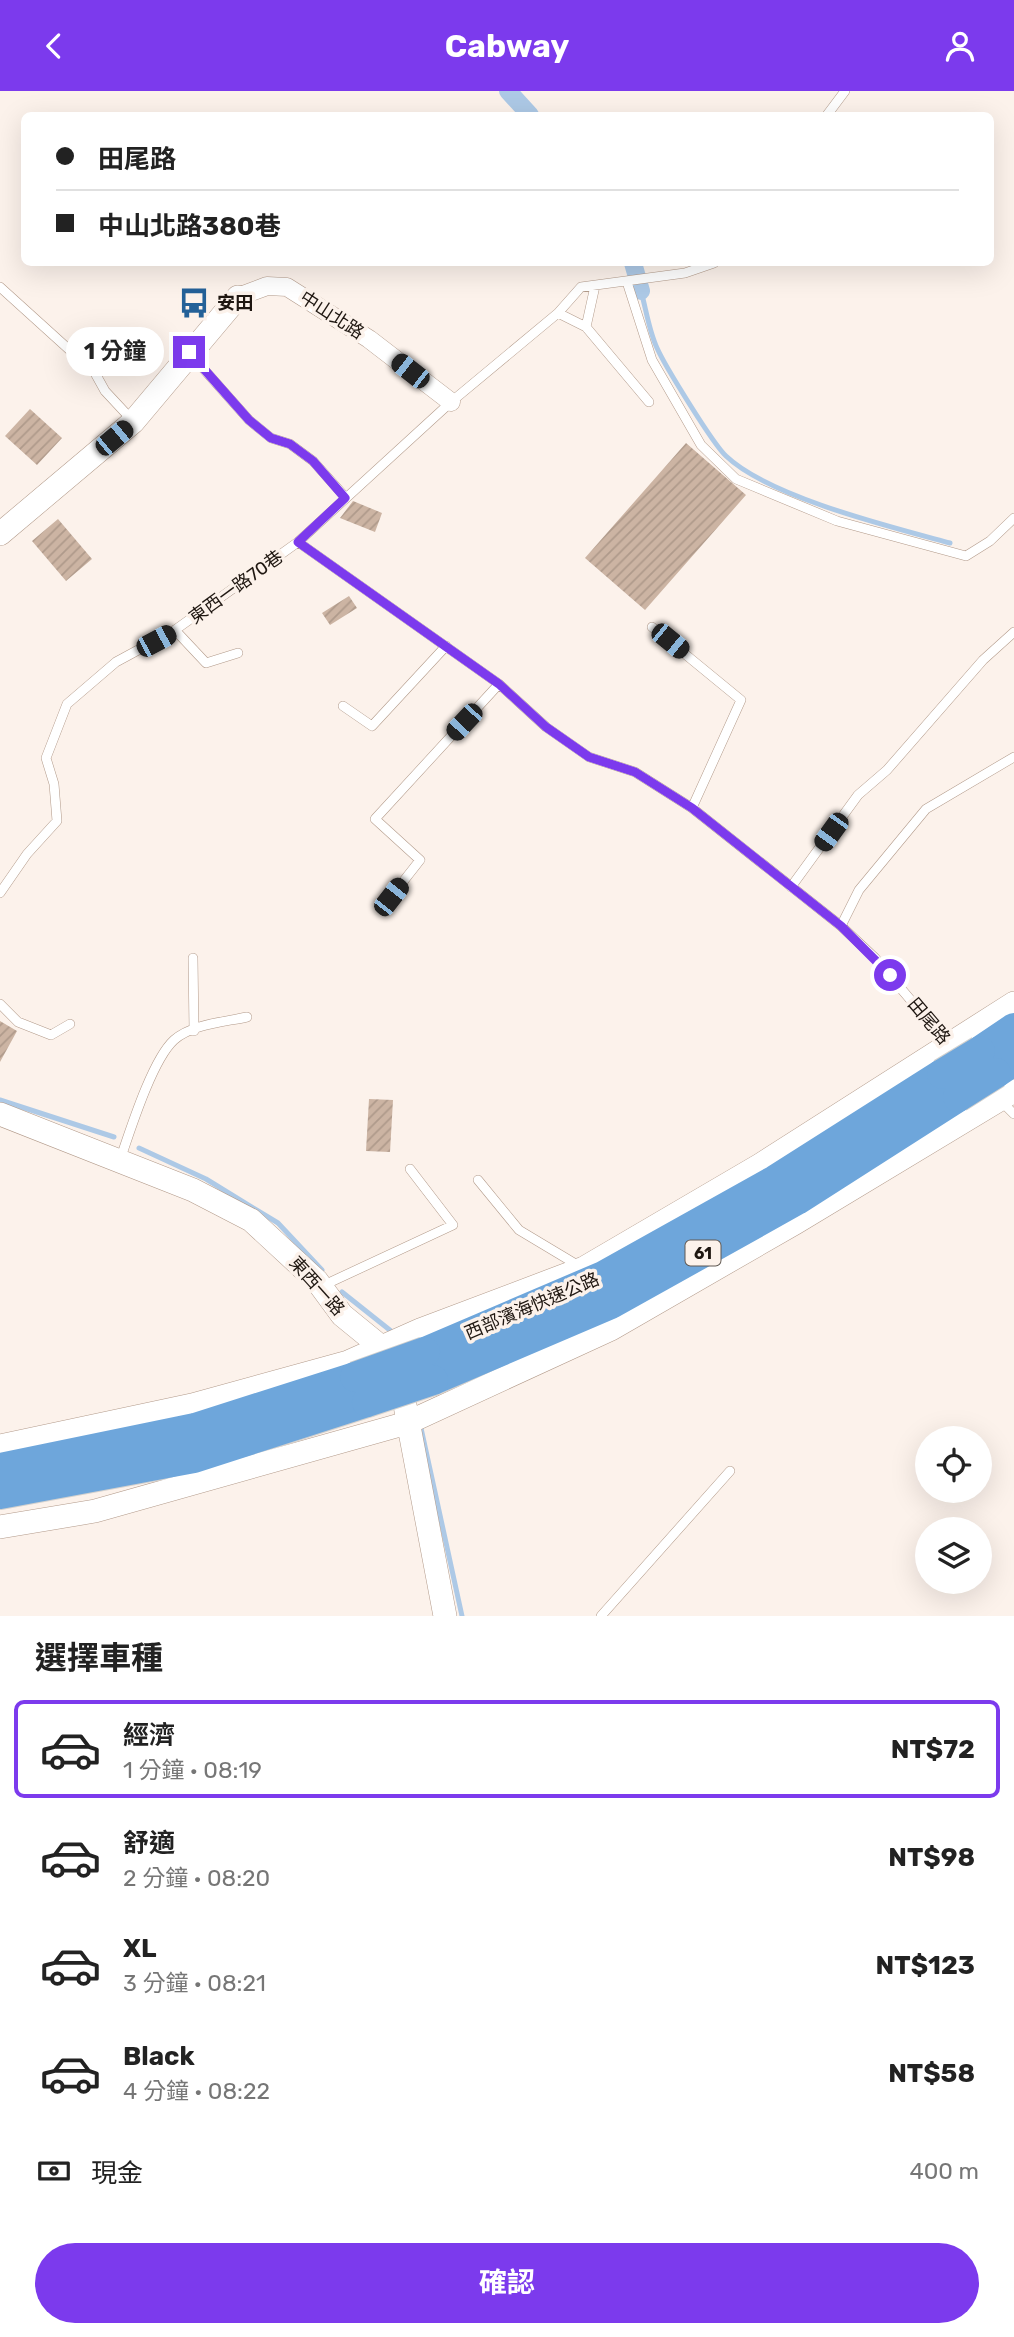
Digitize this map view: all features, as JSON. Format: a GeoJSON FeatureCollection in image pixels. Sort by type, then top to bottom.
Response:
{"type":"FeatureCollection","features":[{"type":"Feature","properties":{"kind":"highway","name":"西部濱海快速公路"},"geometry":{"type":"LineString","coordinates":[[0,1494],[194,1458],[361,1389],[425,1352],[603,1276],[950,1085],[1003,1082],[1014,1028]]}},
{"type":"Feature","properties":{"kind":"highway","name":"西部濱海快速公路"},"geometry":{"type":"LineString","coordinates":[[0,1468],[195,1428],[361,1389],[433,1380],[611,1304],[797,1200],[950,1085]]}},
{"type":"Feature","properties":{"kind":"street","name":"中山北路"},"geometry":{"type":"LineString","coordinates":[[0,534],[133,422],[189,352],[238,297],[267,286],[287,287],[369,339],[451,403]]}},
{"type":"Feature","properties":{"kind":"street"},"geometry":{"type":"LineString","coordinates":[[0,1446],[192,1405],[348,1362],[380,1346],[584,1268],[760,1165],[1014,1003]]}},
{"type":"Feature","properties":{"kind":"street"},"geometry":{"type":"LineString","coordinates":[[0,1527],[94,1511],[407,1423],[611,1329],[1003,1082]]}},
{"type":"Feature","properties":{"kind":"street","name":"東西一路"},"geometry":{"type":"LineString","coordinates":[[0,1114],[192,1190],[251,1220],[321,1286],[342,1315],[380,1346],[404,1400],[444,1616]]}},
{"type":"Feature","properties":{"kind":"lane"},"geometry":{"type":"LineString","coordinates":[[829,112],[845,91]]}},
{"type":"Feature","properties":{"kind":"lane","name":"東西一路70巷"},"geometry":{"type":"LineString","coordinates":[[0,893],[27,854],[57,821],[54,784],[46,758],[66,704],[116,662],[175,630],[298,542],[451,403],[558,313],[581,287],[685,273],[705,266]]}},
{"type":"Feature","properties":{"kind":"lane"},"geometry":{"type":"LineString","coordinates":[[627,282],[652,360],[701,445],[736,479],[837,521],[966,557],[990,541],[1014,518]]}},
{"type":"Feature","properties":{"kind":"lane"},"geometry":{"type":"LineString","coordinates":[[586,327],[595,286]]}},
{"type":"Feature","properties":{"kind":"lane"},"geometry":{"type":"LineString","coordinates":[[0,288],[95,373],[105,391],[133,422]]}},
{"type":"Feature","properties":{"kind":"lane"},"geometry":{"type":"LineString","coordinates":[[558,313],[586,327],[649,402]]}},
{"type":"Feature","properties":{"kind":"lane"},"geometry":{"type":"LineString","coordinates":[[189,352],[249,420],[271,438],[290,444],[313,461],[345,498]]}},
{"type":"Feature","properties":{"kind":"lane","name":"田尾路"},"geometry":{"type":"LineString","coordinates":[[298,542],[499,684],[546,727],[589,757],[635,772],[692,808],[841,926],[875,957],[948,1045],[1003,1082]]}},
{"type":"Feature","properties":{"kind":"lane"},"geometry":{"type":"LineString","coordinates":[[652,627],[741,700],[692,808]]}},
{"type":"Feature","properties":{"kind":"lane"},"geometry":{"type":"LineString","coordinates":[[175,630],[206,663],[238,653]]}},
{"type":"Feature","properties":{"kind":"lane"},"geometry":{"type":"LineString","coordinates":[[791,887],[858,795],[887,769],[983,660],[1014,632]]}},
{"type":"Feature","properties":{"kind":"lane"},"geometry":{"type":"LineString","coordinates":[[343,705],[372,726],[446,646]]}},
{"type":"Feature","properties":{"kind":"lane"},"geometry":{"type":"LineString","coordinates":[[391,897],[420,860],[375,819],[499,684]]}},
{"type":"Feature","properties":{"kind":"lane"},"geometry":{"type":"LineString","coordinates":[[841,926],[859,890],[926,809],[1014,757]]}},
{"type":"Feature","properties":{"kind":"lane"},"geometry":{"type":"LineString","coordinates":[[193,958],[194,1031]]}},
{"type":"Feature","properties":{"kind":"lane"},"geometry":{"type":"LineString","coordinates":[[0,1004],[18,1022],[51,1035],[70,1024]]}},
{"type":"Feature","properties":{"kind":"lane"},"geometry":{"type":"LineString","coordinates":[[120,1160],[143,1095],[174,1040],[194,1031],[247,1017]]}},
{"type":"Feature","properties":{"kind":"lane"},"geometry":{"type":"LineString","coordinates":[[321,1286],[453,1225],[410,1169]]}},
{"type":"Feature","properties":{"kind":"lane"},"geometry":{"type":"LineString","coordinates":[[478,1180],[519,1230],[584,1268]]}},
{"type":"Feature","properties":{"kind":"lane"},"geometry":{"type":"LineString","coordinates":[[601,1616],[730,1471]]}},
{"type":"Feature","properties":{"kind":"building"},"geometry":{"type":"Polygon","coordinates":[[[30,409],[62,438],[37,465],[5,436],[30,409]]]}},
{"type":"Feature","properties":{"kind":"building"},"geometry":{"type":"Polygon","coordinates":[[[686,443],[746,495],[645,610],[585,558],[686,443]]]}},
{"type":"Feature","properties":{"kind":"building"},"geometry":{"type":"Polygon","coordinates":[[[353,501],[382,513],[375,532],[340,518],[353,501]]]}},
{"type":"Feature","properties":{"kind":"building"},"geometry":{"type":"Polygon","coordinates":[[[58,519],[92,559],[66,581],[32,541],[58,519]]]}},
{"type":"Feature","properties":{"kind":"building"},"geometry":{"type":"Polygon","coordinates":[[[349,596],[357,608],[330,625],[322,613],[349,596]]]}},
{"type":"Feature","properties":{"kind":"building"},"geometry":{"type":"Polygon","coordinates":[[[0,1021],[17,1031],[0,1062],[0,1021]]]}},
{"type":"Feature","properties":{"kind":"building"},"geometry":{"type":"Polygon","coordinates":[[[369,1099],[393,1100],[390,1152],[366,1151],[369,1099]]]}},
{"type":"Feature","properties":{"kind":"waterway"},"geometry":{"type":"LineString","coordinates":[[508,91],[527,112]]}},
{"type":"Feature","properties":{"kind":"waterway"},"geometry":{"type":"LineString","coordinates":[[634,266],[641,291]]}},
{"type":"Feature","properties":{"kind":"waterway"},"geometry":{"type":"LineString","coordinates":[[641,291],[657,348],[679,387],[726,456],[771,485],[800,497],[950,543]]}},
{"type":"Feature","properties":{"kind":"waterway"},"geometry":{"type":"LineString","coordinates":[[0,1100],[114,1137]]}},
{"type":"Feature","properties":{"kind":"waterway"},"geometry":{"type":"LineString","coordinates":[[139,1148],[206,1179],[278,1223],[322,1270]]}},
{"type":"Feature","properties":{"kind":"waterway"},"geometry":{"type":"LineString","coordinates":[[342,1292],[391,1331]]}},
{"type":"Feature","properties":{"kind":"waterway"},"geometry":{"type":"LineString","coordinates":[[421,1428],[462,1616]]}},
{"type":"Feature","properties":{"kind":"place","name":"安田"},"geometry":{"type":"Point","coordinates":[194,303]}},
{"type":"Feature","properties":{"kind":"route"},"geometry":{"type":"LineString","coordinates":[[189,352],[249,420],[271,438],[290,444],[313,461],[345,498],[298,542],[499,684],[546,727],[589,757],[635,772],[692,808],[841,926],[875,957],[890,975]]}}]}
